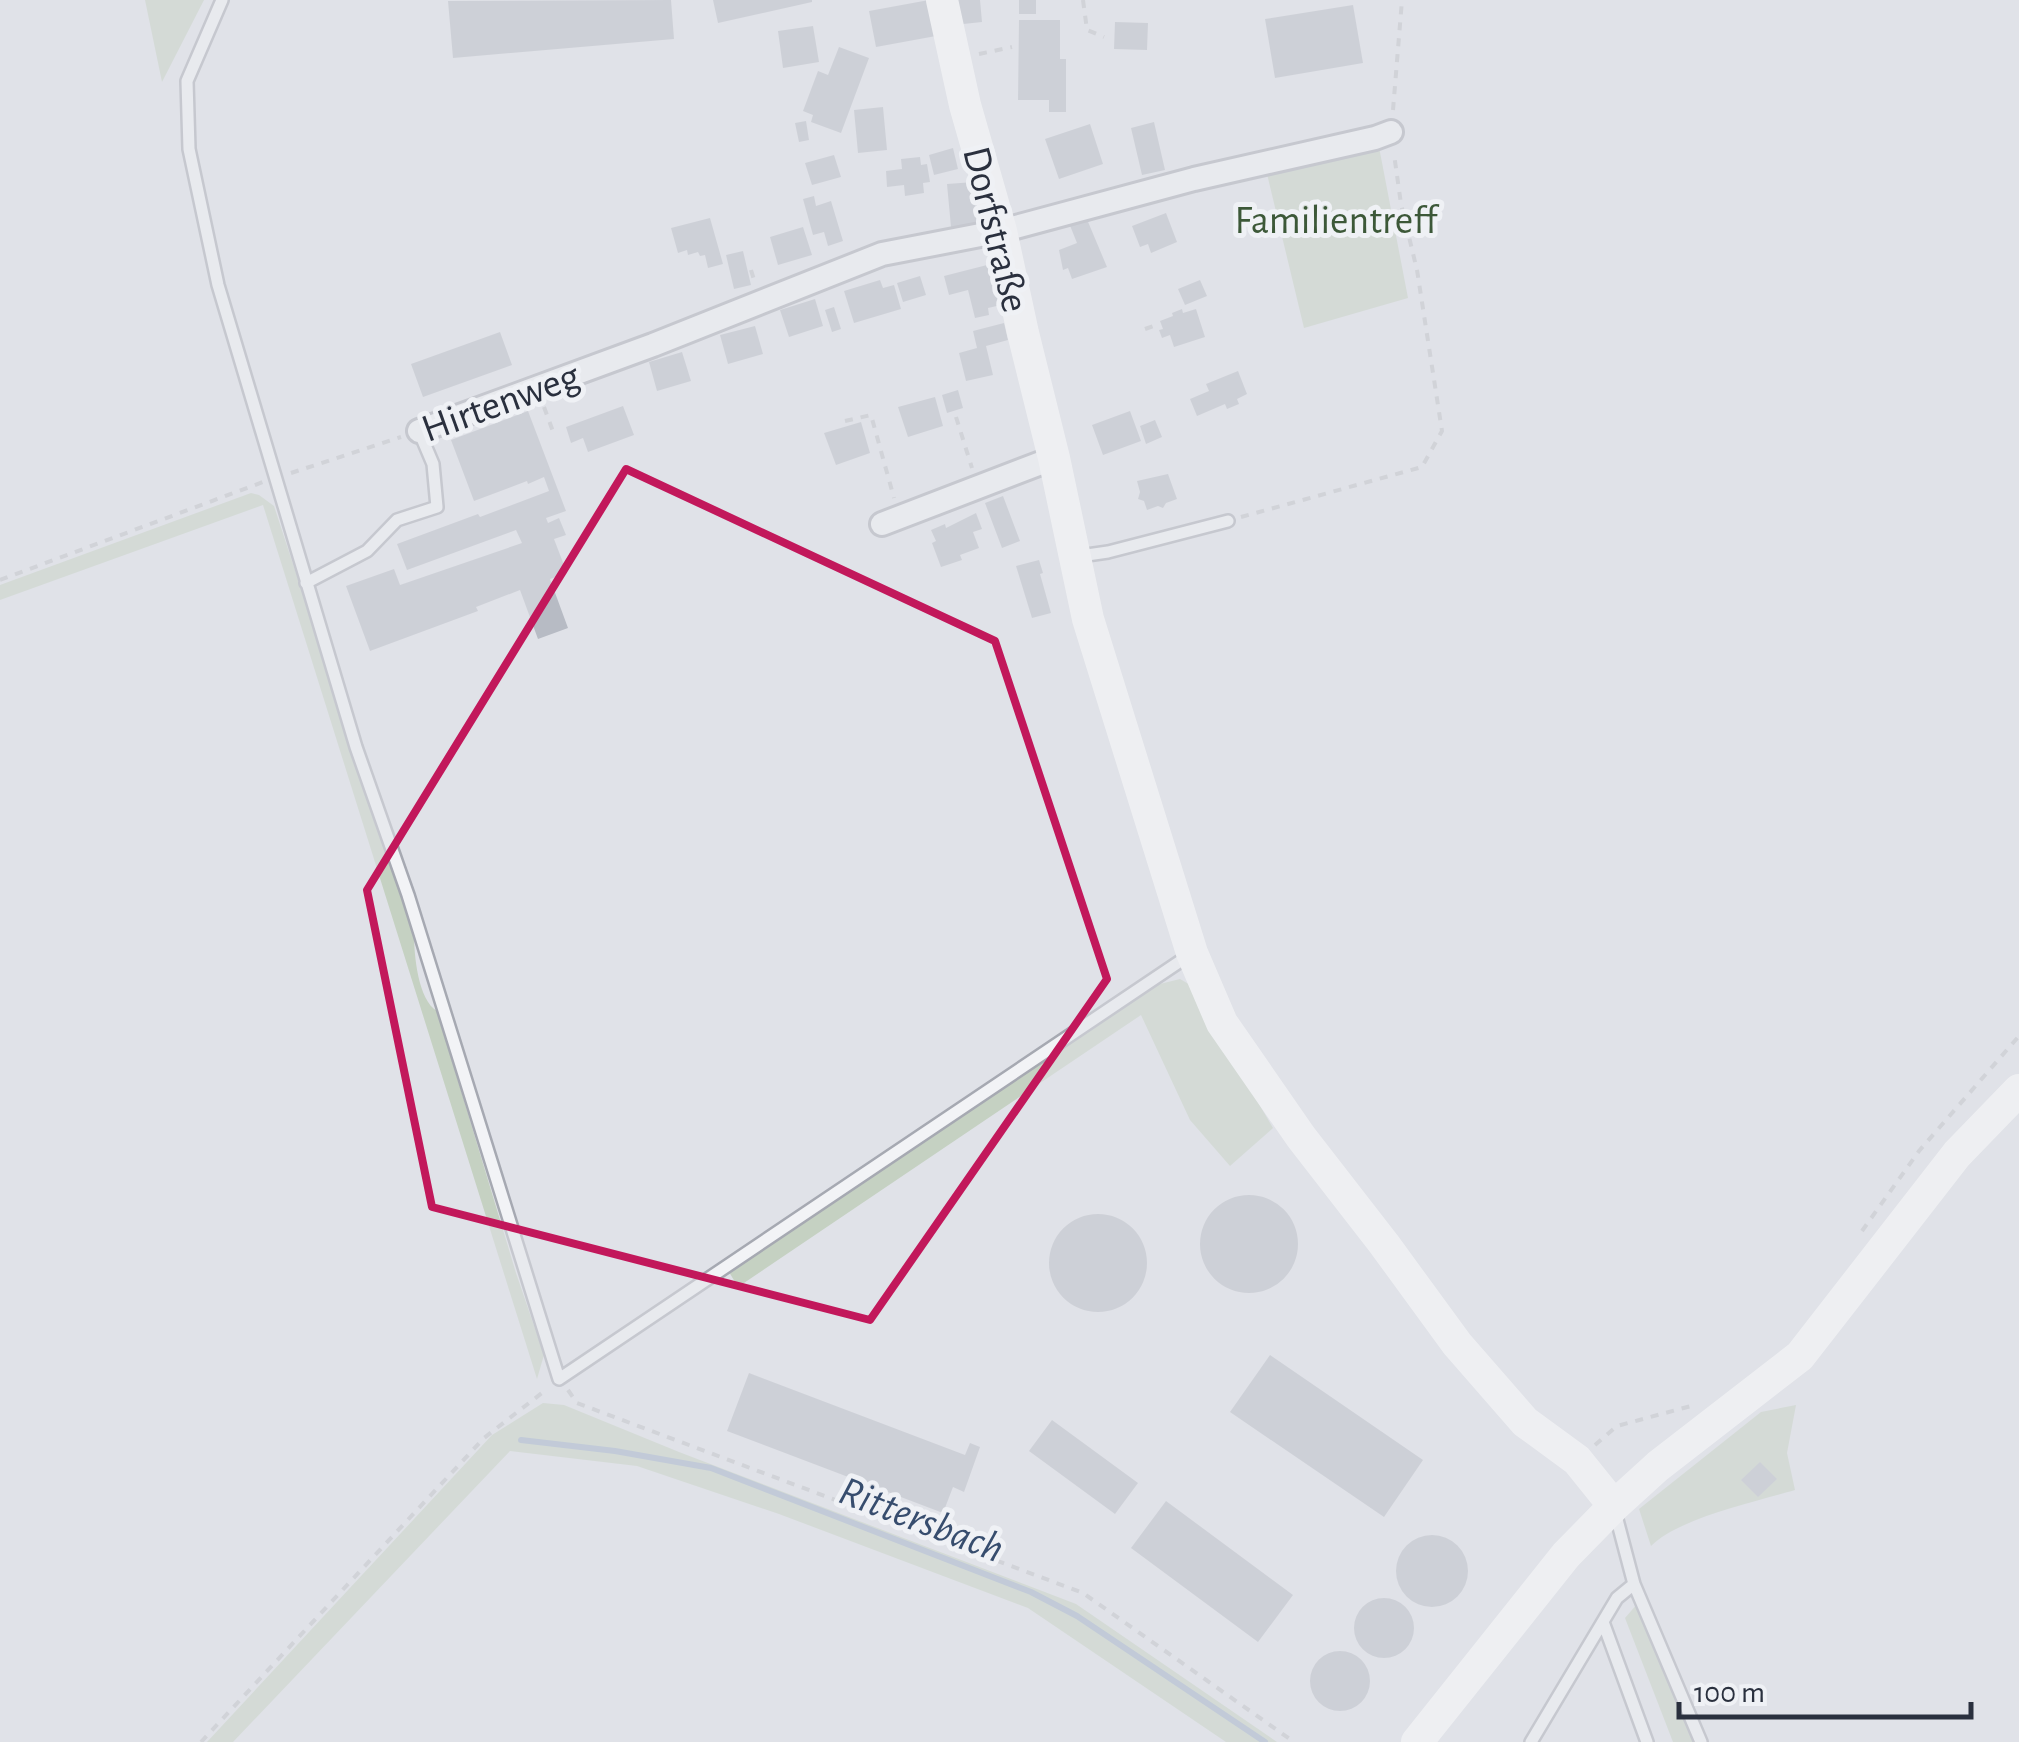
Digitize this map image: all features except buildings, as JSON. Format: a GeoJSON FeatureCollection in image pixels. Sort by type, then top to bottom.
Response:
{"type":"FeatureCollection","features":[{"type":"Feature","properties":{"kind":"street","name":"Dorfstraße"},"geometry":{"type":"LineString","coordinates":[[942,0],[965,105],[1002,231],[1088,619],[1192,954],[1222,1024],[1301,1137],[1457,1344],[1526,1422],[1577,1460],[1614,1506]]}},
{"type":"Feature","properties":{"kind":"street","name":"Hirtenweg"},"geometry":{"type":"LineString","coordinates":[[420,431],[882,254],[1002,231],[1390,132]]}},
{"type":"Feature","properties":{"kind":"street"},"geometry":{"type":"LineString","coordinates":[[891,520],[1054,458]]}},
{"type":"Feature","properties":{"kind":"street"},"geometry":{"type":"LineString","coordinates":[[1417,1742],[1566,1555],[1614,1506],[1658,1466],[1800,1356],[1957,1154],[2019,1090]]}},
{"type":"Feature","properties":{"kind":"lane"},"geometry":{"type":"LineString","coordinates":[[222,0],[187,81],[189,149],[218,286],[356,747],[408,895],[558,1379],[1192,954]]}},
{"type":"Feature","properties":{"kind":"lane"},"geometry":{"type":"LineString","coordinates":[[306,583],[367,551],[397,520],[437,507],[433,464],[420,431]]}},
{"type":"Feature","properties":{"kind":"lane"},"geometry":{"type":"LineString","coordinates":[[1076,557],[1228,521]]}},
{"type":"Feature","properties":{"kind":"lane"},"geometry":{"type":"LineString","coordinates":[[1614,1506],[1634,1584],[1701,1742]]}},
{"type":"Feature","properties":{"kind":"lane"},"geometry":{"type":"LineString","coordinates":[[1531,1742],[1617,1598],[1634,1584]]}},
{"type":"Feature","properties":{"kind":"lane"},"geometry":{"type":"LineString","coordinates":[[1603,1622],[1647,1742]]}},
{"type":"Feature","properties":{"kind":"path"},"geometry":{"type":"LineString","coordinates":[[1082,0],[1087,30],[1104,37]]}},
{"type":"Feature","properties":{"kind":"path"},"geometry":{"type":"LineString","coordinates":[[1228,521],[1422,468],[1442,431],[1390,132],[1402,0]]}},
{"type":"Feature","properties":{"kind":"path"},"geometry":{"type":"LineString","coordinates":[[955,58],[1012,48]]}},
{"type":"Feature","properties":{"kind":"path"},"geometry":{"type":"LineString","coordinates":[[1145,329],[1156,325]]}},
{"type":"Feature","properties":{"kind":"path"},"geometry":{"type":"LineString","coordinates":[[538,388],[554,437]]}},
{"type":"Feature","properties":{"kind":"path"},"geometry":{"type":"LineString","coordinates":[[845,421],[872,415],[891,520]]}},
{"type":"Feature","properties":{"kind":"path"},"geometry":{"type":"LineString","coordinates":[[956,417],[978,487]]}},
{"type":"Feature","properties":{"kind":"path","name":"Hirtenweg"},"geometry":{"type":"LineString","coordinates":[[0,580],[274,478],[420,431]]}},
{"type":"Feature","properties":{"kind":"path"},"geometry":{"type":"LineString","coordinates":[[1854,1242],[1919,1151],[2019,1036]]}},
{"type":"Feature","properties":{"kind":"path"},"geometry":{"type":"LineString","coordinates":[[201,1742],[484,1438],[558,1379],[577,1403],[1083,1593],[1294,1742]]}},
{"type":"Feature","properties":{"kind":"path"},"geometry":{"type":"LineString","coordinates":[[1577,1460],[1617,1426],[1705,1403]]}},
{"type":"Feature","properties":{"kind":"highlighted area"},"geometry":{"type":"Polygon","coordinates":[[[626,469],[995,641],[1107,979],[870,1320],[432,1207],[367,890],[626,469]]]}},
{"type":"Feature","properties":{"kind":"green space"},"geometry":{"type":"Polygon","coordinates":[[[145,0],[204,0],[162,82],[145,0]]]}},
{"type":"Feature","properties":{"kind":"green space","name":"Familientreff"},"geometry":{"type":"Polygon","coordinates":[[[1379,147],[1408,298],[1304,328],[1267,174],[1379,147]]]}},
{"type":"Feature","properties":{"kind":"green space"},"geometry":{"type":"Polygon","coordinates":[[[251,493],[274,506],[414,934],[421,987],[437,1011],[544,1355],[537,1379],[263,505],[0,600],[0,585],[251,493]]]}},
{"type":"Feature","properties":{"kind":"green space"},"geometry":{"type":"Polygon","coordinates":[[[1180,979],[1199,990],[1224,1044],[1273,1128],[1230,1166],[1190,1120],[1141,1015],[738,1287],[729,1272],[1152,986],[1180,979]]]}},
{"type":"Feature","properties":{"kind":"green space"},"geometry":{"type":"Polygon","coordinates":[[[543,1403],[564,1405],[1076,1604],[1277,1742],[1226,1742],[1028,1608],[779,1514],[637,1466],[510,1451],[233,1742],[207,1742],[492,1435],[543,1403]]]}},
{"type":"Feature","properties":{"kind":"green space"},"geometry":{"type":"Polygon","coordinates":[[[1796,1405],[1787,1453],[1795,1490],[1698,1519],[1651,1546],[1639,1509],[1761,1412],[1796,1405]]]}},
{"type":"Feature","properties":{"kind":"green space"},"geometry":{"type":"Polygon","coordinates":[[[1638,1603],[1693,1742],[1673,1742],[1625,1618],[1638,1603]]]}},
{"type":"Feature","properties":{"kind":"waterway","name":"Rittersbach"},"geometry":{"type":"LineString","coordinates":[[521,1440],[711,1468],[1031,1592],[1077,1616],[1265,1742]]}}]}
